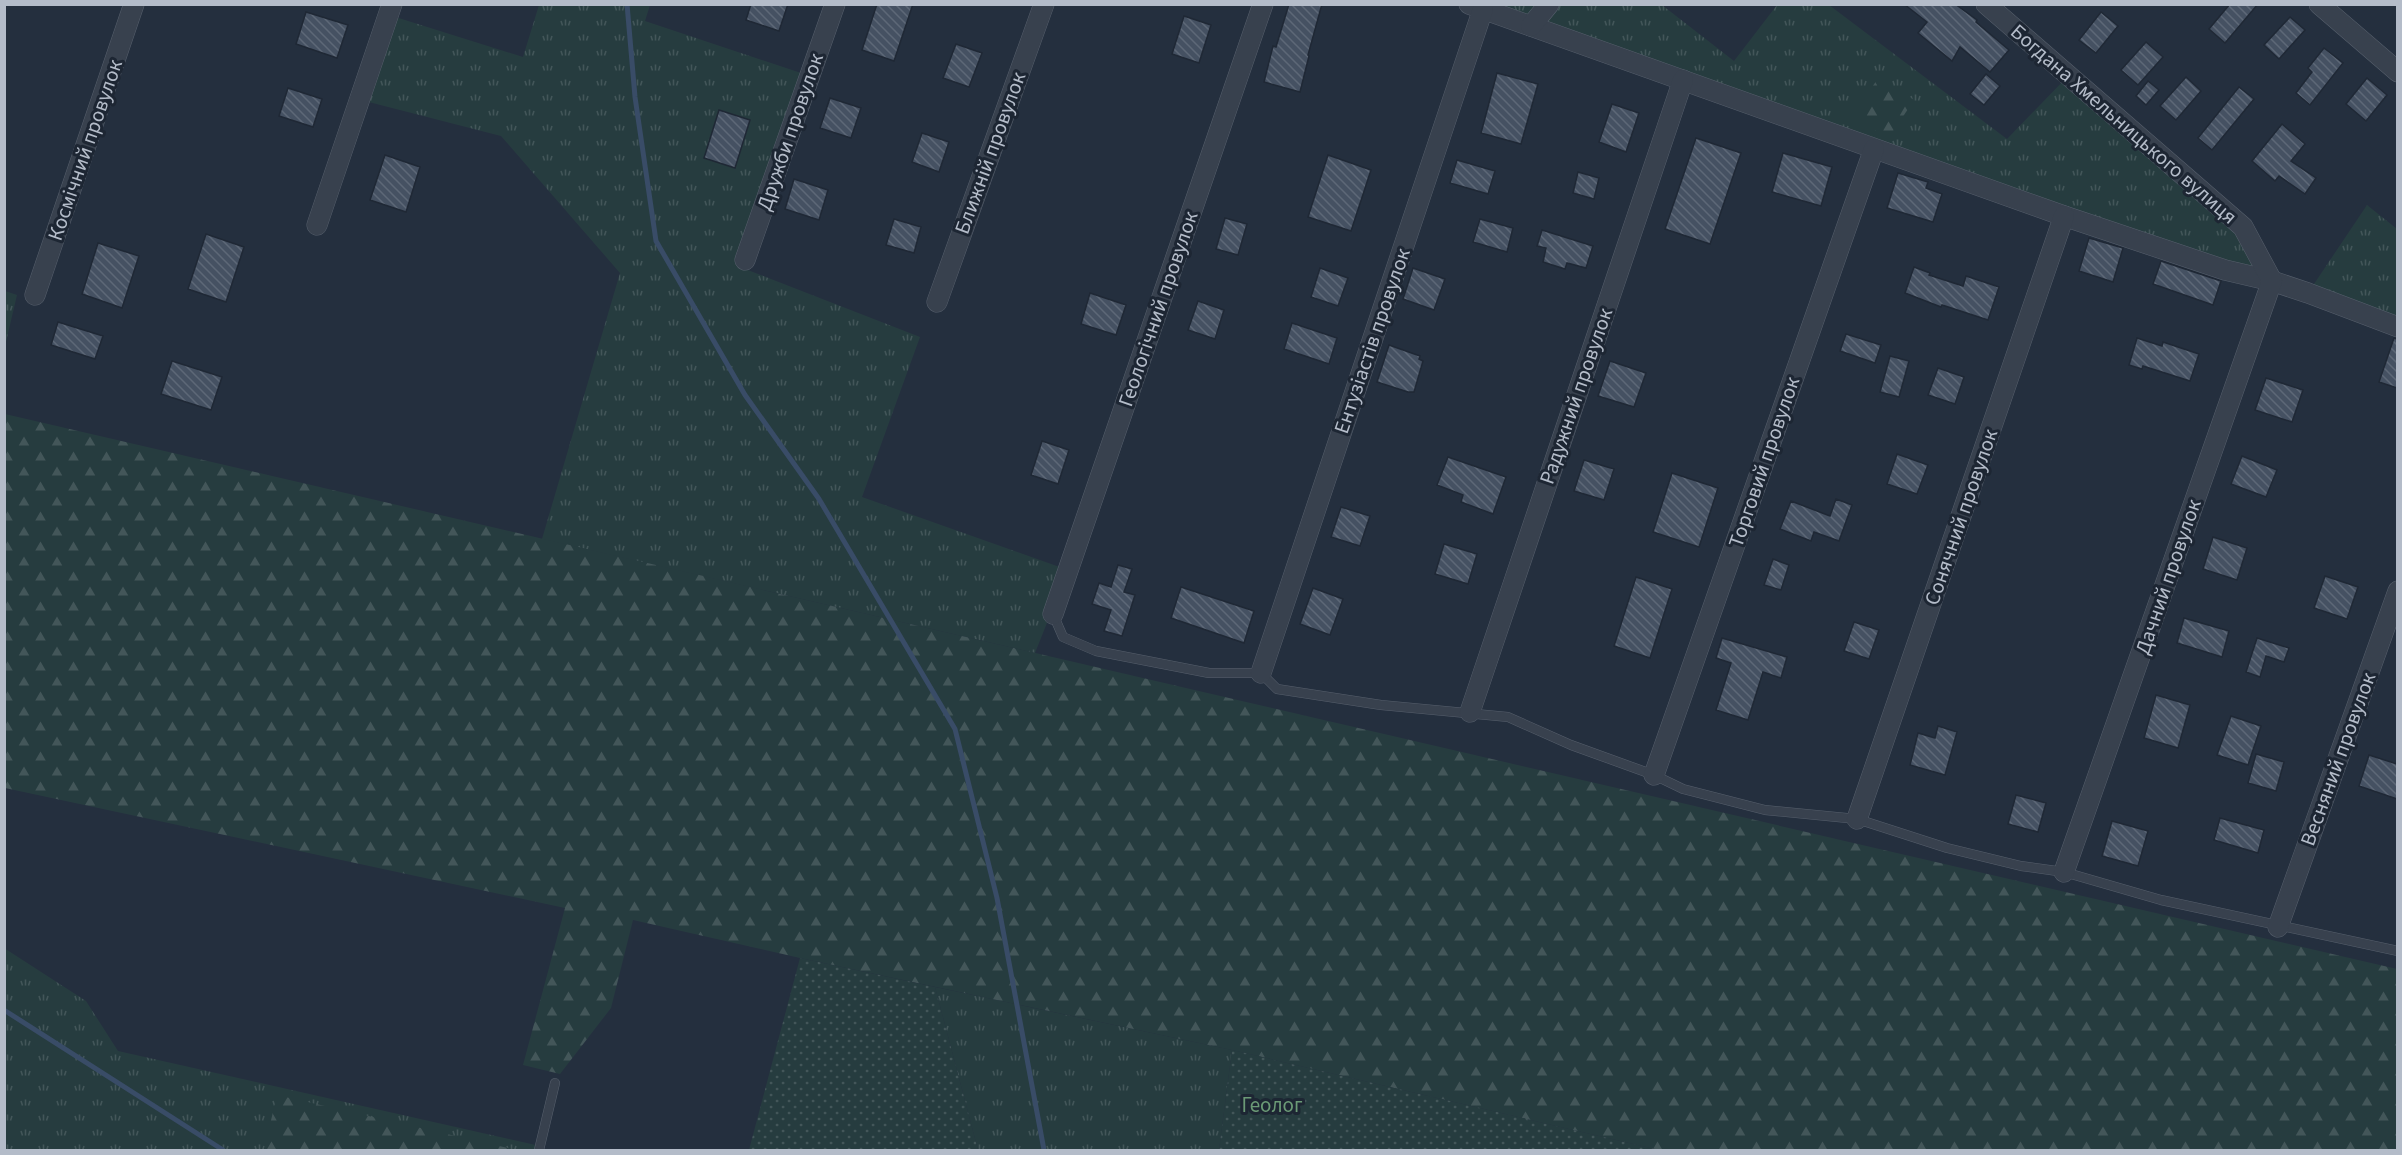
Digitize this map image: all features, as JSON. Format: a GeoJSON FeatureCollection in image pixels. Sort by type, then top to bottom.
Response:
{"type":"FeatureCollection","features":[{"type":"Feature","properties":{"kind":"street","name":"Космічний провулок"},"geometry":{"type":"LineString","coordinates":[[35,295],[134,4]]}},
{"type":"Feature","properties":{"kind":"street"},"geometry":{"type":"LineString","coordinates":[[317,225],[392,4]]}},
{"type":"Feature","properties":{"kind":"street","name":"Дружби провулок"},"geometry":{"type":"LineString","coordinates":[[745,260],[835,4]]}},
{"type":"Feature","properties":{"kind":"street","name":"Ближній провулок"},"geometry":{"type":"LineString","coordinates":[[937,302],[1044,4]]}},
{"type":"Feature","properties":{"kind":"street","name":"Геологічний провулок"},"geometry":{"type":"LineString","coordinates":[[1053,614],[1263,4]]}},
{"type":"Feature","properties":{"kind":"street"},"geometry":{"type":"LineString","coordinates":[[1531,26],[1549,4]]}},
{"type":"Feature","properties":{"kind":"street","name":"Богдана Хмельницького вулиця"},"geometry":{"type":"LineString","coordinates":[[1986,4],[2243,227],[2272,281]]}},
{"type":"Feature","properties":{"kind":"street"},"geometry":{"type":"LineString","coordinates":[[2319,4],[2397,72]]}},
{"type":"Feature","properties":{"kind":"street"},"geometry":{"type":"LineString","coordinates":[[1476,7],[2064,216],[2225,270],[2272,281],[2397,327]]}},
{"type":"Feature","properties":{"kind":"street","name":"Ентузіастів провулок"},"geometry":{"type":"LineString","coordinates":[[1261,673],[1476,7]]}},
{"type":"Feature","properties":{"kind":"street","name":"Радужний провулок"},"geometry":{"type":"LineString","coordinates":[[1470,712],[1683,80]]}},
{"type":"Feature","properties":{"kind":"street","name":"Торговий провулок"},"geometry":{"type":"LineString","coordinates":[[1654,775],[1874,149]]}},
{"type":"Feature","properties":{"kind":"street","name":"Сонячний провулок"},"geometry":{"type":"LineString","coordinates":[[1857,819],[2064,216]]}},
{"type":"Feature","properties":{"kind":"street","name":"Дачний провулок"},"geometry":{"type":"LineString","coordinates":[[2064,873],[2272,281]]}},
{"type":"Feature","properties":{"kind":"street","name":"Весняний провулок"},"geometry":{"type":"LineString","coordinates":[[2278,927],[2397,591]]}},
{"type":"Feature","properties":{"kind":"lane"},"geometry":{"type":"LineString","coordinates":[[1053,614],[1063,637],[1096,651],[1209,673],[1261,673],[1277,688],[1381,705],[1508,717],[1571,745],[1654,775],[1683,789],[1765,810],[1857,819],[1947,848],[2021,866],[2064,873],[2161,900],[2278,927],[2397,951]]}},
{"type":"Feature","properties":{"kind":"lane"},"geometry":{"type":"LineString","coordinates":[[539,1150],[555,1083]]}},
{"type":"Feature","properties":{"kind":"green space"},"geometry":{"type":"Polygon","coordinates":[[[539,5],[650,5],[645,21],[810,76],[740,267],[920,337],[862,497],[1068,570],[1035,653],[542,539],[620,273],[501,136],[361,100],[389,15],[523,57],[539,5]]]}},
{"type":"Feature","properties":{"kind":"green space"},"geometry":{"type":"Polygon","coordinates":[[[1469,5],[1662,5],[1734,61],[1777,5],[1829,5],[2007,139],[2068,76],[2243,227],[2272,281],[1469,5]]]}},
{"type":"Feature","properties":{"kind":"green space"},"geometry":{"type":"Polygon","coordinates":[[[1879,77],[1914,100],[1888,139],[1853,115],[1879,77]]]}},
{"type":"Feature","properties":{"kind":"green space"},"geometry":{"type":"Polygon","coordinates":[[[2367,205],[2397,229],[2397,327],[2308,293],[2367,205]]]}},
{"type":"Feature","properties":{"kind":"green space"},"geometry":{"type":"Polygon","coordinates":[[[4,291],[17,295],[5,346],[4,291]]]}},
{"type":"Feature","properties":{"kind":"green space"},"geometry":{"type":"Polygon","coordinates":[[[5,414],[2397,969],[2397,1150],[1659,1150],[1232,1050],[633,920],[611,1008],[560,1074],[523,1065],[565,908],[5,788],[5,414]]]}},
{"type":"Feature","properties":{"kind":"green space"},"geometry":{"type":"Polygon","coordinates":[[[4,948],[86,1001],[118,1051],[540,1146],[539,1150],[5,1150],[4,948]]]}},
{"type":"Feature","properties":{"kind":"green space"},"geometry":{"type":"Polygon","coordinates":[[[800,958],[935,987],[978,1150],[749,1150],[800,958]]]}},
{"type":"Feature","properties":{"kind":"green space"},"geometry":{"type":"Polygon","coordinates":[[[935,987],[1232,1050],[1219,1150],[978,1150],[935,987]]]}},
{"type":"Feature","properties":{"kind":"green space","name":"Геолог"},"geometry":{"type":"Polygon","coordinates":[[[1232,1050],[1659,1150],[1219,1150],[1232,1050]]]}},
{"type":"Feature","properties":{"kind":"green space"},"geometry":{"type":"Polygon","coordinates":[[[277,1095],[516,1150],[264,1150],[277,1095]]]}},
{"type":"Feature","properties":{"kind":"building"},"geometry":{"type":"Polygon","coordinates":[[[751,4],[788,4],[779,31],[746,20],[751,4]]]}},
{"type":"Feature","properties":{"kind":"building"},"geometry":{"type":"Polygon","coordinates":[[[877,4],[913,4],[894,61],[862,50],[877,4]]]}},
{"type":"Feature","properties":{"kind":"building"},"geometry":{"type":"Polygon","coordinates":[[[1289,4],[1322,4],[1300,92],[1264,82],[1273,46],[1276,47],[1289,4]]]}},
{"type":"Feature","properties":{"kind":"building"},"geometry":{"type":"Polygon","coordinates":[[[1904,4],[1955,4],[1977,20],[1976,22],[2009,50],[1990,72],[1960,47],[1952,61],[1918,33],[1927,22],[1904,4]]]}},
{"type":"Feature","properties":{"kind":"building"},"geometry":{"type":"Polygon","coordinates":[[[2230,4],[2258,4],[2225,43],[2209,29],[2230,4]]]}},
{"type":"Feature","properties":{"kind":"building"},"geometry":{"type":"Polygon","coordinates":[[[306,12],[348,25],[337,58],[296,44],[306,12]]]}},
{"type":"Feature","properties":{"kind":"building"},"geometry":{"type":"Polygon","coordinates":[[[2101,12],[2118,26],[2096,53],[2079,40],[2101,12]]]}},
{"type":"Feature","properties":{"kind":"building"},"geometry":{"type":"Polygon","coordinates":[[[1184,16],[1211,25],[1199,63],[1172,54],[1184,16]]]}},
{"type":"Feature","properties":{"kind":"building"},"geometry":{"type":"Polygon","coordinates":[[[2290,17],[2305,30],[2279,59],[2264,45],[2290,17]]]}},
{"type":"Feature","properties":{"kind":"building"},"geometry":{"type":"Polygon","coordinates":[[[2146,42],[2163,57],[2138,85],[2121,70],[2146,42]]]}},
{"type":"Feature","properties":{"kind":"building"},"geometry":{"type":"Polygon","coordinates":[[[956,44],[982,53],[969,87],[943,78],[956,44]]]}},
{"type":"Feature","properties":{"kind":"building"},"geometry":{"type":"Polygon","coordinates":[[[2324,48],[2343,63],[2310,105],[2296,93],[2312,72],[2308,68],[2324,48]]]}},
{"type":"Feature","properties":{"kind":"building"},"geometry":{"type":"Polygon","coordinates":[[[1497,73],[1538,84],[1521,144],[1481,133],[1497,73]]]}},
{"type":"Feature","properties":{"kind":"building"},"geometry":{"type":"Polygon","coordinates":[[[1986,74],[2000,86],[1984,105],[1970,94],[1986,74]]]}},
{"type":"Feature","properties":{"kind":"building"},"geometry":{"type":"Polygon","coordinates":[[[2186,77],[2201,91],[2176,120],[2160,106],[2186,77]]]}},
{"type":"Feature","properties":{"kind":"building"},"geometry":{"type":"Polygon","coordinates":[[[2367,78],[2387,95],[2366,121],[2346,104],[2367,78]]]}},
{"type":"Feature","properties":{"kind":"building"},"geometry":{"type":"Polygon","coordinates":[[[2148,81],[2159,90],[2146,105],[2136,96],[2148,81]]]}},
{"type":"Feature","properties":{"kind":"building"},"geometry":{"type":"Polygon","coordinates":[[[2239,87],[2254,99],[2212,150],[2198,138],[2239,87]]]}},
{"type":"Feature","properties":{"kind":"building"},"geometry":{"type":"Polygon","coordinates":[[[288,88],[322,99],[313,127],[279,116],[288,88]]]}},
{"type":"Feature","properties":{"kind":"building"},"geometry":{"type":"Polygon","coordinates":[[[830,98],[861,108],[851,138],[820,128],[830,98]]]}},
{"type":"Feature","properties":{"kind":"building"},"geometry":{"type":"Polygon","coordinates":[[[1612,104],[1639,113],[1626,152],[1599,142],[1612,104]]]}},
{"type":"Feature","properties":{"kind":"building"},"geometry":{"type":"Polygon","coordinates":[[[719,110],[750,120],[735,168],[704,158],[719,110]]]}},
{"type":"Feature","properties":{"kind":"building"},"geometry":{"type":"Polygon","coordinates":[[[2282,124],[2305,144],[2291,161],[2316,178],[2305,194],[2279,176],[2275,181],[2252,161],[2282,124]]]}},
{"type":"Feature","properties":{"kind":"building"},"geometry":{"type":"Polygon","coordinates":[[[922,133],[949,142],[939,172],[912,162],[922,133]]]}},
{"type":"Feature","properties":{"kind":"building"},"geometry":{"type":"Polygon","coordinates":[[[1696,138],[1741,153],[1710,244],[1665,229],[1696,138]]]}},
{"type":"Feature","properties":{"kind":"building"},"geometry":{"type":"Polygon","coordinates":[[[1783,153],[1832,167],[1821,206],[1772,192],[1783,153]]]}},
{"type":"Feature","properties":{"kind":"building"},"geometry":{"type":"Polygon","coordinates":[[[385,155],[420,167],[406,212],[370,200],[385,155]]]}},
{"type":"Feature","properties":{"kind":"building"},"geometry":{"type":"Polygon","coordinates":[[[1328,155],[1371,170],[1351,231],[1308,217],[1328,155]]]}},
{"type":"Feature","properties":{"kind":"building"},"geometry":{"type":"Polygon","coordinates":[[[1457,160],[1495,171],[1488,194],[1450,183],[1457,160]]]}},
{"type":"Feature","properties":{"kind":"building"},"geometry":{"type":"Polygon","coordinates":[[[1578,172],[1599,178],[1594,199],[1573,193],[1578,172]]]}},
{"type":"Feature","properties":{"kind":"building"},"geometry":{"type":"Polygon","coordinates":[[[1898,173],[1928,182],[1926,188],[1942,194],[1933,222],[1887,208],[1898,173]]]}},
{"type":"Feature","properties":{"kind":"building"},"geometry":{"type":"Polygon","coordinates":[[[794,179],[828,190],[819,220],[785,209],[794,179]]]}},
{"type":"Feature","properties":{"kind":"building"},"geometry":{"type":"Polygon","coordinates":[[[1225,218],[1247,224],[1238,255],[1216,249],[1225,218]]]}},
{"type":"Feature","properties":{"kind":"building"},"geometry":{"type":"Polygon","coordinates":[[[894,219],[921,227],[914,253],[886,245],[894,219]]]}},
{"type":"Feature","properties":{"kind":"building"},"geometry":{"type":"Polygon","coordinates":[[[1480,219],[1513,228],[1507,252],[1473,242],[1480,219]]]}},
{"type":"Feature","properties":{"kind":"building"},"geometry":{"type":"Polygon","coordinates":[[[1542,230],[1593,246],[1586,268],[1567,263],[1565,269],[1543,262],[1546,248],[1537,246],[1542,230]]]}},
{"type":"Feature","properties":{"kind":"building"},"geometry":{"type":"Polygon","coordinates":[[[206,234],[244,247],[226,302],[188,289],[206,234]]]}},
{"type":"Feature","properties":{"kind":"building"},"geometry":{"type":"Polygon","coordinates":[[[2089,238],[2123,248],[2113,282],[2079,271],[2089,238]]]}},
{"type":"Feature","properties":{"kind":"building"},"geometry":{"type":"Polygon","coordinates":[[[98,243],[139,256],[122,308],[82,294],[98,243]]]}},
{"type":"Feature","properties":{"kind":"building"},"geometry":{"type":"Polygon","coordinates":[[[2161,261],[2221,281],[2213,305],[2153,284],[2161,261]]]}},
{"type":"Feature","properties":{"kind":"building"},"geometry":{"type":"Polygon","coordinates":[[[1914,267],[1930,273],[1929,275],[1963,286],[1966,276],[1999,287],[1988,320],[1942,305],[1941,307],[1905,293],[1914,267]]]}},
{"type":"Feature","properties":{"kind":"building"},"geometry":{"type":"Polygon","coordinates":[[[1320,268],[1348,278],[1338,306],[1311,297],[1320,268]]]}},
{"type":"Feature","properties":{"kind":"building"},"geometry":{"type":"Polygon","coordinates":[[[1413,268],[1445,279],[1434,310],[1403,299],[1413,268]]]}},
{"type":"Feature","properties":{"kind":"building"},"geometry":{"type":"Polygon","coordinates":[[[1090,293],[1126,305],[1116,335],[1081,324],[1090,293]]]}},
{"type":"Feature","properties":{"kind":"building"},"geometry":{"type":"Polygon","coordinates":[[[1198,301],[1224,310],[1215,339],[1188,330],[1198,301]]]}},
{"type":"Feature","properties":{"kind":"building"},"geometry":{"type":"Polygon","coordinates":[[[58,322],[103,336],[95,359],[51,345],[58,322]]]}},
{"type":"Feature","properties":{"kind":"building"},"geometry":{"type":"Polygon","coordinates":[[[1292,323],[1337,338],[1329,364],[1284,349],[1292,323]]]}},
{"type":"Feature","properties":{"kind":"building"},"geometry":{"type":"Polygon","coordinates":[[[1846,334],[1881,345],[1875,363],[1840,351],[1846,334]]]}},
{"type":"Feature","properties":{"kind":"building"},"geometry":{"type":"Polygon","coordinates":[[[2137,338],[2162,346],[2163,342],[2199,354],[2190,381],[2143,366],[2142,369],[2129,365],[2137,338]]]}},
{"type":"Feature","properties":{"kind":"building"},"geometry":{"type":"Polygon","coordinates":[[[2394,338],[2397,339],[2397,388],[2379,382],[2394,338]]]}},
{"type":"Feature","properties":{"kind":"building"},"geometry":{"type":"Polygon","coordinates":[[[1389,345],[1420,356],[1419,359],[1423,361],[1414,392],[1377,382],[1389,345]]]}},
{"type":"Feature","properties":{"kind":"building"},"geometry":{"type":"Polygon","coordinates":[[[1890,356],[1909,361],[1899,397],[1880,392],[1890,356]]]}},
{"type":"Feature","properties":{"kind":"building"},"geometry":{"type":"Polygon","coordinates":[[[172,361],[222,377],[211,410],[161,394],[172,361]]]}},
{"type":"Feature","properties":{"kind":"building"},"geometry":{"type":"Polygon","coordinates":[[[1610,361],[1646,373],[1634,407],[1598,396],[1610,361]]]}},
{"type":"Feature","properties":{"kind":"building"},"geometry":{"type":"Polygon","coordinates":[[[1938,368],[1964,377],[1955,404],[1928,395],[1938,368]]]}},
{"type":"Feature","properties":{"kind":"building"},"geometry":{"type":"Polygon","coordinates":[[[2266,378],[2303,390],[2292,422],[2255,410],[2266,378]]]}},
{"type":"Feature","properties":{"kind":"building"},"geometry":{"type":"Polygon","coordinates":[[[1042,441],[1069,450],[1058,484],[1031,475],[1042,441]]]}},
{"type":"Feature","properties":{"kind":"building"},"geometry":{"type":"Polygon","coordinates":[[[1897,454],[1928,465],[1917,494],[1887,484],[1897,454]]]}},
{"type":"Feature","properties":{"kind":"building"},"geometry":{"type":"Polygon","coordinates":[[[2242,456],[2277,470],[2266,497],[2231,484],[2242,456]]]}},
{"type":"Feature","properties":{"kind":"building"},"geometry":{"type":"Polygon","coordinates":[[[1448,457],[1506,477],[1493,514],[1461,502],[1463,495],[1437,485],[1448,457]]]}},
{"type":"Feature","properties":{"kind":"building"},"geometry":{"type":"Polygon","coordinates":[[[1584,460],[1614,469],[1604,500],[1574,491],[1584,460]]]}},
{"type":"Feature","properties":{"kind":"building"},"geometry":{"type":"Polygon","coordinates":[[[1672,473],[1718,488],[1699,547],[1653,532],[1672,473]]]}},
{"type":"Feature","properties":{"kind":"building"},"geometry":{"type":"Polygon","coordinates":[[[1836,499],[1852,505],[1839,541],[1814,532],[1811,541],[1780,529],[1791,501],[1830,516],[1836,499]]]}},
{"type":"Feature","properties":{"kind":"building"},"geometry":{"type":"Polygon","coordinates":[[[1341,507],[1370,516],[1360,546],[1331,537],[1341,507]]]}},
{"type":"Feature","properties":{"kind":"building"},"geometry":{"type":"Polygon","coordinates":[[[2213,537],[2247,548],[2237,580],[2203,569],[2213,537]]]}},
{"type":"Feature","properties":{"kind":"building"},"geometry":{"type":"Polygon","coordinates":[[[1444,544],[1477,554],[1468,584],[1435,574],[1444,544]]]}},
{"type":"Feature","properties":{"kind":"building"},"geometry":{"type":"Polygon","coordinates":[[[1773,559],[1789,565],[1781,590],[1764,585],[1773,559]]]}},
{"type":"Feature","properties":{"kind":"building"},"geometry":{"type":"Polygon","coordinates":[[[1118,565],[1132,569],[1124,592],[1135,595],[1122,636],[1104,631],[1111,610],[1092,604],[1099,583],[1111,587],[1118,565]]]}},
{"type":"Feature","properties":{"kind":"building"},"geometry":{"type":"Polygon","coordinates":[[[2325,576],[2358,587],[2347,619],[2314,608],[2325,576]]]}},
{"type":"Feature","properties":{"kind":"building"},"geometry":{"type":"Polygon","coordinates":[[[1636,577],[1672,589],[1650,658],[1614,646],[1636,577]]]}},
{"type":"Feature","properties":{"kind":"building"},"geometry":{"type":"Polygon","coordinates":[[[1181,587],[1254,611],[1244,643],[1171,618],[1181,587]]]}},
{"type":"Feature","properties":{"kind":"building"},"geometry":{"type":"Polygon","coordinates":[[[1313,588],[1343,599],[1330,635],[1300,624],[1313,588]]]}},
{"type":"Feature","properties":{"kind":"building"},"geometry":{"type":"Polygon","coordinates":[[[2184,618],[2229,631],[2222,657],[2177,643],[2184,618]]]}},
{"type":"Feature","properties":{"kind":"building"},"geometry":{"type":"Polygon","coordinates":[[[1854,622],[1879,630],[1869,659],[1844,651],[1854,622]]]}},
{"type":"Feature","properties":{"kind":"building"},"geometry":{"type":"Polygon","coordinates":[[[1722,638],[1787,657],[1781,678],[1763,672],[1748,720],[1716,710],[1731,663],[1716,658],[1722,638]]]}},
{"type":"Feature","properties":{"kind":"building"},"geometry":{"type":"Polygon","coordinates":[[[2257,638],[2289,648],[2284,662],[2266,656],[2260,677],[2246,672],[2257,638]]]}},
{"type":"Feature","properties":{"kind":"building"},"geometry":{"type":"Polygon","coordinates":[[[2156,695],[2190,705],[2178,748],[2144,738],[2156,695]]]}},
{"type":"Feature","properties":{"kind":"building"},"geometry":{"type":"Polygon","coordinates":[[[2231,716],[2261,726],[2248,765],[2217,755],[2231,716]]]}},
{"type":"Feature","properties":{"kind":"building"},"geometry":{"type":"Polygon","coordinates":[[[1938,726],[1957,732],[1945,775],[1910,765],[1918,733],[1935,738],[1938,726]]]}},
{"type":"Feature","properties":{"kind":"building"},"geometry":{"type":"Polygon","coordinates":[[[2256,754],[2284,762],[2276,791],[2248,783],[2256,754]]]}},
{"type":"Feature","properties":{"kind":"building"},"geometry":{"type":"Polygon","coordinates":[[[2369,755],[2397,764],[2397,799],[2359,786],[2369,755]]]}},
{"type":"Feature","properties":{"kind":"building"},"geometry":{"type":"Polygon","coordinates":[[[2016,795],[2046,803],[2038,832],[2008,824],[2016,795]]]}},
{"type":"Feature","properties":{"kind":"building"},"geometry":{"type":"Polygon","coordinates":[[[2220,818],[2264,830],[2258,853],[2214,840],[2220,818]]]}},
{"type":"Feature","properties":{"kind":"building"},"geometry":{"type":"Polygon","coordinates":[[[2112,821],[2148,831],[2138,866],[2102,856],[2112,821]]]}},
{"type":"Feature","properties":{"kind":"waterway"},"geometry":{"type":"LineString","coordinates":[[627,4],[635,97],[656,241],[745,395],[819,499],[955,729],[997,898],[1044,1150]]}},
{"type":"Feature","properties":{"kind":"waterway"},"geometry":{"type":"LineString","coordinates":[[4,1010],[223,1150]]}}]}
